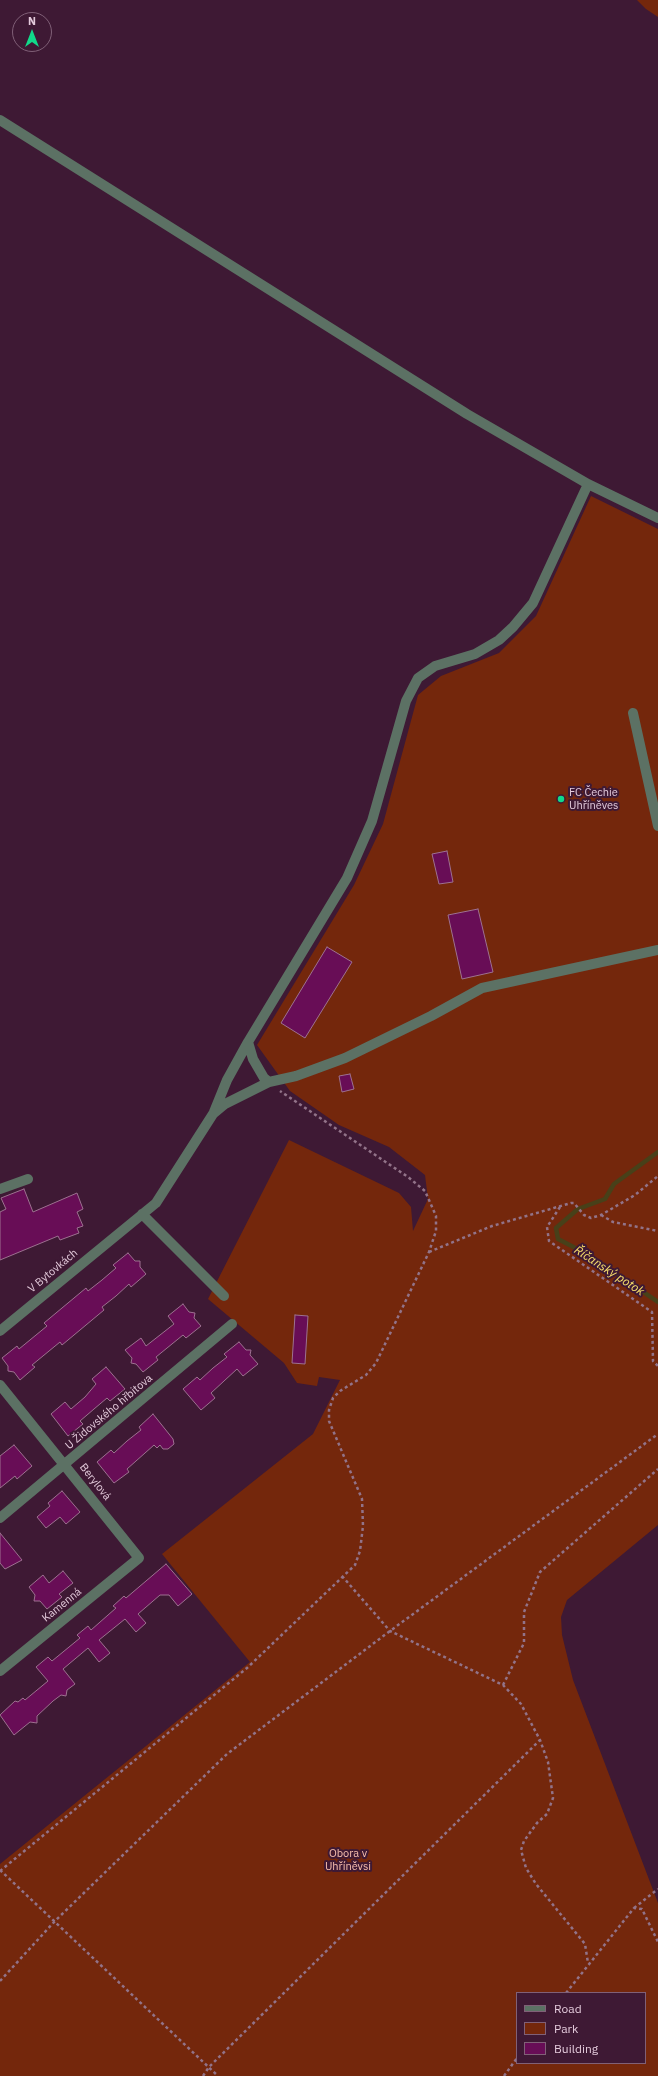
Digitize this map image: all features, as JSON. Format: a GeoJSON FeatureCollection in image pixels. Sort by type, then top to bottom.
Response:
{"type":"FeatureCollection","features":[{"type":"Feature","properties":{"kind":"street"},"geometry":{"type":"LineString","coordinates":[[0,120],[467,414],[588,484],[658,518]]}},
{"type":"Feature","properties":{"kind":"street"},"geometry":{"type":"LineString","coordinates":[[213,1114],[226,1080],[347,878],[372,822],[406,701],[418,678],[435,666],[475,654],[499,640],[513,627],[533,603],[588,484]]}},
{"type":"Feature","properties":{"kind":"street"},"geometry":{"type":"LineString","coordinates":[[633,713],[658,826]]}},
{"type":"Feature","properties":{"kind":"street"},"geometry":{"type":"LineString","coordinates":[[213,1114],[225,1104],[269,1082],[296,1076],[345,1058],[431,1016],[482,988],[658,950]]}},
{"type":"Feature","properties":{"kind":"street"},"geometry":{"type":"LineString","coordinates":[[248,1042],[253,1059],[269,1082]]}},
{"type":"Feature","properties":{"kind":"street","name":"V Bytovkách"},"geometry":{"type":"LineString","coordinates":[[0,1331],[120,1230],[156,1203],[213,1114]]}},
{"type":"Feature","properties":{"kind":"street"},"geometry":{"type":"LineString","coordinates":[[0,1190],[28,1179]]}},
{"type":"Feature","properties":{"kind":"street"},"geometry":{"type":"LineString","coordinates":[[142,1214],[224,1296]]}},
{"type":"Feature","properties":{"kind":"street","name":"U Židovského hřbitova"},"geometry":{"type":"LineString","coordinates":[[0,1518],[232,1324]]}},
{"type":"Feature","properties":{"kind":"street","name":"Berylová"},"geometry":{"type":"LineString","coordinates":[[0,1385],[139,1558]]}},
{"type":"Feature","properties":{"kind":"street","name":"Kamenná"},"geometry":{"type":"LineString","coordinates":[[0,1671],[139,1558]]}},
{"type":"Feature","properties":{"kind":"path"},"geometry":{"type":"LineString","coordinates":[[218,2076],[0,1870],[247,1668],[355,1565],[360,1551],[363,1526],[362,1500],[330,1421],[328,1410],[333,1398],[340,1391],[366,1375],[376,1362],[428,1252],[436,1231],[436,1216],[425,1192],[408,1177],[289,1098],[269,1082]]}},
{"type":"Feature","properties":{"kind":"path"},"geometry":{"type":"LineString","coordinates":[[428,1252],[492,1226],[574,1203],[584,1215],[591,1218],[601,1215],[635,1196],[658,1176]]}},
{"type":"Feature","properties":{"kind":"path"},"geometry":{"type":"LineString","coordinates":[[560,1206],[547,1227],[549,1241],[652,1312],[653,1361],[658,1366]]}},
{"type":"Feature","properties":{"kind":"path"},"geometry":{"type":"LineString","coordinates":[[601,1215],[613,1222],[658,1230]]}},
{"type":"Feature","properties":{"kind":"path"},"geometry":{"type":"LineString","coordinates":[[0,1980],[55,1921],[228,1754],[390,1631],[658,1434]]}},
{"type":"Feature","properties":{"kind":"path"},"geometry":{"type":"LineString","coordinates":[[503,1685],[524,1643],[524,1612],[540,1572],[658,1469]]}},
{"type":"Feature","properties":{"kind":"path"},"geometry":{"type":"LineString","coordinates":[[342,1576],[390,1631],[503,1685],[521,1704],[540,1740],[548,1762],[552,1798],[547,1814],[537,1822],[524,1841],[521,1850],[526,1868],[536,1884],[584,1944],[588,1963]]}},
{"type":"Feature","properties":{"kind":"path"},"geometry":{"type":"LineString","coordinates":[[202,2076],[209,2067],[540,1740]]}},
{"type":"Feature","properties":{"kind":"path"},"geometry":{"type":"LineString","coordinates":[[567,1992],[588,1963],[634,1908],[658,1888]]}},
{"type":"Feature","properties":{"kind":"path"},"geometry":{"type":"LineString","coordinates":[[634,1908],[642,1909],[658,1940]]}},
{"type":"Feature","properties":{"kind":"path"},"geometry":{"type":"LineString","coordinates":[[504,2076],[516,2059]]}},
{"type":"Feature","properties":{"kind":"green space"},"geometry":{"type":"Polygon","coordinates":[[[637,0],[658,0],[658,17],[646,9],[637,0]]]}},
{"type":"Feature","properties":{"kind":"green space","name":"Obora v Uhříněvsi"},"geometry":{"type":"Polygon","coordinates":[[[591,496],[658,529],[658,1525],[567,1600],[561,1617],[562,1635],[573,1680],[658,1903],[658,2076],[0,2076],[0,1864],[250,1662],[162,1554],[313,1434],[340,1380],[319,1377],[317,1386],[297,1383],[284,1363],[208,1299],[289,1140],[399,1193],[411,1207],[413,1231],[428,1199],[425,1175],[389,1147],[339,1125],[290,1091],[257,1045],[354,885],[383,824],[418,695],[441,676],[499,653],[536,616],[591,496]]]}},
{"type":"Feature","properties":{"kind":"building"},"geometry":{"type":"Polygon","coordinates":[[[447,851],[453,882],[439,884],[432,854],[447,851]]]}},
{"type":"Feature","properties":{"kind":"building"},"geometry":{"type":"Polygon","coordinates":[[[478,909],[493,972],[462,979],[448,915],[478,909]]]}},
{"type":"Feature","properties":{"kind":"building"},"geometry":{"type":"Polygon","coordinates":[[[327,947],[352,962],[305,1038],[281,1023],[327,947]]]}},
{"type":"Feature","properties":{"kind":"building"},"geometry":{"type":"Polygon","coordinates":[[[350,1074],[354,1089],[342,1092],[339,1076],[350,1074]]]}},
{"type":"Feature","properties":{"kind":"building"},"geometry":{"type":"Polygon","coordinates":[[[24,1189],[33,1212],[77,1193],[83,1209],[77,1212],[83,1226],[77,1228],[79,1233],[60,1240],[58,1236],[0,1260],[0,1212],[6,1209],[1,1198],[24,1189]]]}},
{"type":"Feature","properties":{"kind":"building"},"geometry":{"type":"Polygon","coordinates":[[[128,1253],[135,1261],[140,1261],[140,1267],[146,1274],[131,1287],[129,1284],[102,1307],[104,1310],[62,1345],[60,1342],[32,1365],[35,1367],[20,1380],[14,1372],[8,1371],[8,1366],[2,1358],[17,1346],[19,1349],[47,1326],[44,1323],[86,1288],[88,1291],[102,1280],[116,1268],[113,1265],[128,1253]]]}},
{"type":"Feature","properties":{"kind":"building"},"geometry":{"type":"Polygon","coordinates":[[[183,1304],[189,1312],[195,1313],[194,1318],[201,1326],[186,1338],[183,1335],[156,1357],[158,1360],[143,1372],[136,1364],[131,1363],[132,1358],[125,1350],[141,1338],[146,1346],[174,1324],[168,1316],[183,1304]]]}},
{"type":"Feature","properties":{"kind":"building"},"geometry":{"type":"Polygon","coordinates":[[[295,1315],[308,1316],[305,1364],[292,1363],[295,1315]]]}},
{"type":"Feature","properties":{"kind":"building"},"geometry":{"type":"Polygon","coordinates":[[[239,1342],[246,1350],[251,1350],[250,1355],[258,1364],[243,1376],[237,1369],[211,1393],[215,1398],[201,1410],[183,1389],[197,1377],[200,1380],[227,1357],[224,1354],[239,1342]]]}},
{"type":"Feature","properties":{"kind":"building"},"geometry":{"type":"Polygon","coordinates":[[[106,1367],[125,1389],[110,1401],[107,1398],[80,1421],[83,1424],[68,1436],[51,1414],[65,1402],[71,1409],[85,1397],[96,1384],[92,1379],[106,1367]]]}},
{"type":"Feature","properties":{"kind":"building"},"geometry":{"type":"Polygon","coordinates":[[[153,1414],[173,1439],[174,1444],[168,1449],[163,1449],[160,1445],[157,1448],[154,1445],[127,1469],[129,1472],[114,1483],[97,1462],[111,1450],[114,1453],[141,1430],[139,1427],[153,1414]]]}},
{"type":"Feature","properties":{"kind":"building"},"geometry":{"type":"Polygon","coordinates":[[[14,1445],[32,1466],[17,1479],[15,1476],[0,1488],[0,1456],[14,1445]]]}},
{"type":"Feature","properties":{"kind":"building"},"geometry":{"type":"Polygon","coordinates":[[[62,1491],[80,1512],[66,1524],[60,1517],[46,1528],[37,1517],[50,1506],[48,1503],[62,1491]]]}},
{"type":"Feature","properties":{"kind":"building"},"geometry":{"type":"Polygon","coordinates":[[[0,1533],[22,1560],[5,1569],[0,1563],[0,1533]]]}},
{"type":"Feature","properties":{"kind":"building"},"geometry":{"type":"Polygon","coordinates":[[[166,1564],[192,1594],[178,1606],[169,1595],[160,1595],[138,1614],[146,1623],[136,1632],[125,1619],[99,1640],[110,1653],[99,1662],[88,1648],[63,1669],[75,1684],[67,1690],[66,1696],[61,1695],[53,1701],[37,1716],[37,1723],[30,1722],[14,1735],[0,1715],[15,1701],[18,1702],[23,1698],[25,1700],[48,1681],[36,1667],[48,1657],[52,1661],[80,1638],[77,1635],[88,1626],[91,1630],[116,1608],[113,1606],[124,1596],[126,1598],[166,1564]]]}},
{"type":"Feature","properties":{"kind":"building"},"geometry":{"type":"Polygon","coordinates":[[[63,1571],[73,1583],[59,1594],[62,1597],[47,1609],[40,1601],[34,1601],[35,1595],[29,1587],[43,1575],[49,1583],[63,1571]]]}},
{"type":"Feature","properties":{"kind":"waterway","name":"Říčanský potok"},"geometry":{"type":"LineString","coordinates":[[658,1152],[614,1184],[605,1199],[578,1209],[556,1228],[558,1239],[587,1254],[658,1302]]}},
{"type":"Feature","properties":{"kind":"place","name":"FC Čechie Uhříněves"},"geometry":{"type":"Point","coordinates":[561,799]}}]}
